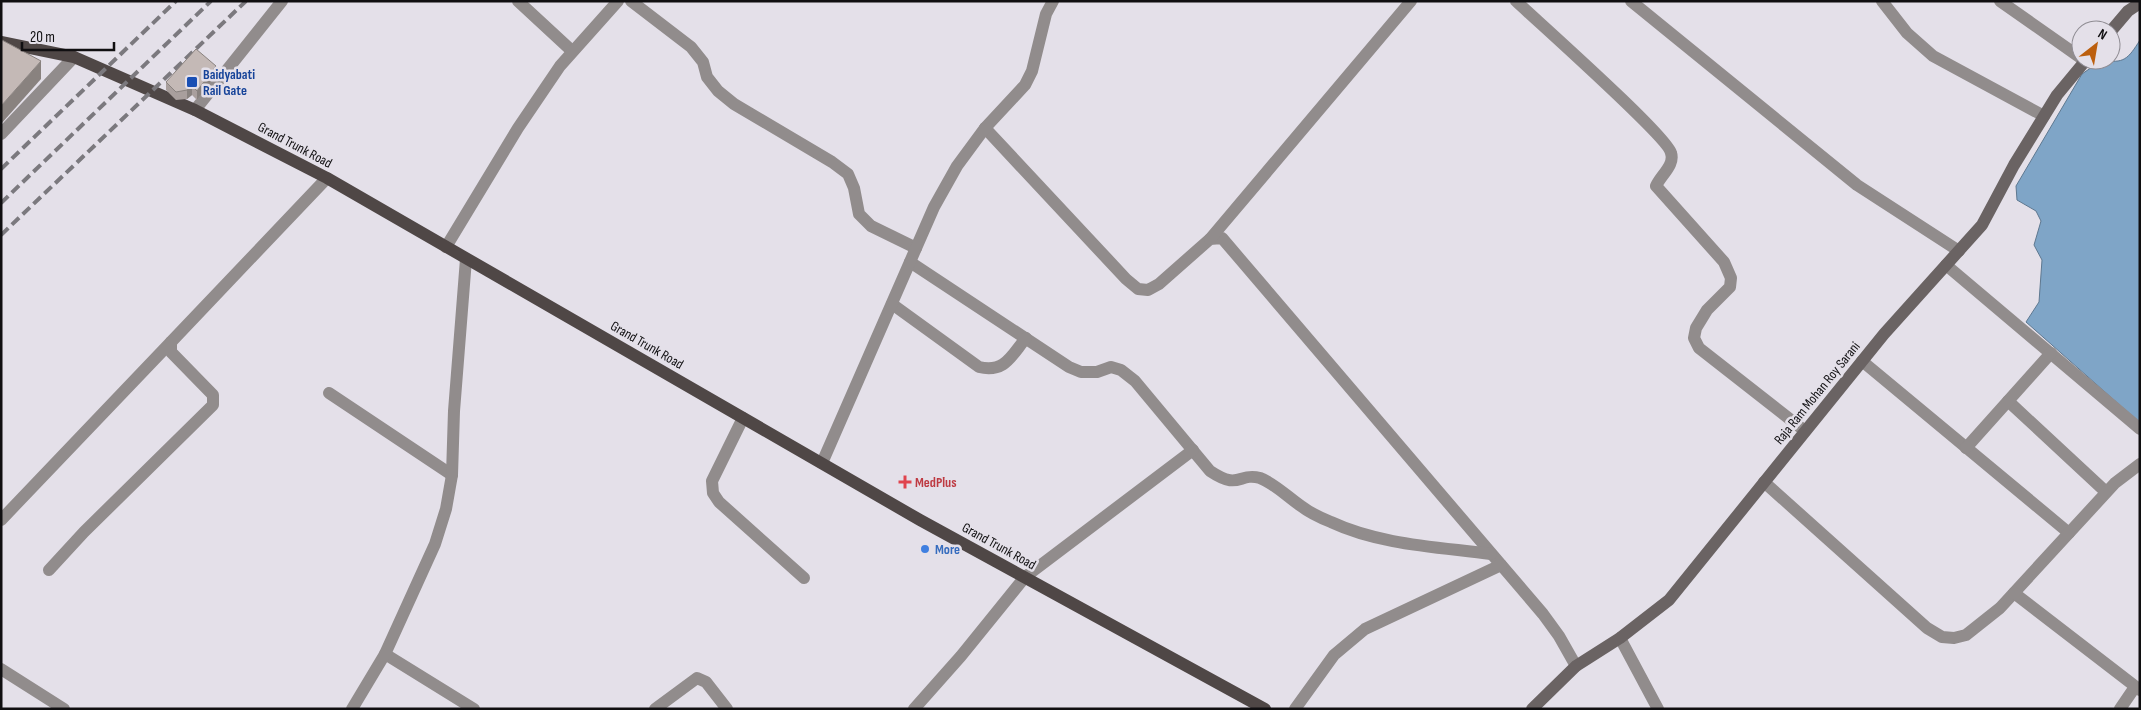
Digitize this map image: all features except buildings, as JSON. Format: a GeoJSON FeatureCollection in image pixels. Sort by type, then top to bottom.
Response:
{"type":"FeatureCollection","features":[{"type":"Feature","properties":{"kind":"main road","name":"Grand Trunk Road"},"geometry":{"type":"LineString","coordinates":[[1,42],[74,57],[196,110],[327,178],[822,464],[1265,709]]}},
{"type":"Feature","properties":{"kind":"street"},"geometry":{"type":"LineString","coordinates":[[196,110],[282,1]]}},
{"type":"Feature","properties":{"kind":"street"},"geometry":{"type":"LineString","coordinates":[[518,1],[572,51]]}},
{"type":"Feature","properties":{"kind":"street"},"geometry":{"type":"LineString","coordinates":[[446,247],[518,128],[572,51],[618,1]]}},
{"type":"Feature","properties":{"kind":"street"},"geometry":{"type":"LineString","coordinates":[[631,1],[691,46],[703,62],[707,76],[718,91],[734,104],[832,162],[848,174],[854,188],[859,214],[872,226],[916,248]]}},
{"type":"Feature","properties":{"kind":"street"},"geometry":{"type":"LineString","coordinates":[[822,464],[934,207],[956,166],[984,128],[1025,85],[1032,72],[1046,14],[1053,1]]}},
{"type":"Feature","properties":{"kind":"street"},"geometry":{"type":"LineString","coordinates":[[984,128],[1126,279],[1138,289],[1148,290],[1159,284],[1210,238],[1410,1]]}},
{"type":"Feature","properties":{"kind":"street"},"geometry":{"type":"LineString","coordinates":[[1516,1],[1648,126],[1671,151],[1672,160],[1656,186],[1724,262],[1732,278],[1730,287],[1707,310],[1696,328],[1694,338],[1699,348],[1805,431]]}},
{"type":"Feature","properties":{"kind":"street"},"geometry":{"type":"LineString","coordinates":[[1631,1],[1857,185],[1959,251]]}},
{"type":"Feature","properties":{"kind":"street"},"geometry":{"type":"LineString","coordinates":[[1882,1],[1906,32],[1926,50],[2044,116]]}},
{"type":"Feature","properties":{"kind":"street"},"geometry":{"type":"LineString","coordinates":[[2000,1],[2071,51]]}},
{"type":"Feature","properties":{"kind":"street"},"geometry":{"type":"LineString","coordinates":[[2120,20],[2128,11],[2140,3]]}},
{"type":"Feature","properties":{"kind":"street"},"geometry":{"type":"LineString","coordinates":[[1,134],[74,57]]}},
{"type":"Feature","properties":{"kind":"street","name":"Raja Ram Mohan Roy Sarani"},"geometry":{"type":"LineString","coordinates":[[1532,709],[1576,666],[1620,638],[1669,600],[1862,361],[1982,225],[2044,116],[2076,70]]}},
{"type":"Feature","properties":{"kind":"street"},"geometry":{"type":"LineString","coordinates":[[1,520],[327,178]]}},
{"type":"Feature","properties":{"kind":"street"},"geometry":{"type":"LineString","coordinates":[[1210,238],[1222,238],[1234,250],[1543,614],[1559,636],[1576,666]]}},
{"type":"Feature","properties":{"kind":"street"},"geometry":{"type":"LineString","coordinates":[[352,709],[385,654],[435,544],[446,509],[452,475],[454,411],[466,259]]}},
{"type":"Feature","properties":{"kind":"street"},"geometry":{"type":"LineString","coordinates":[[910,262],[1069,367],[1081,372],[1097,372],[1111,367],[1121,370],[1135,381],[1210,471],[1224,480],[1235,482],[1248,478],[1260,478],[1303,508],[1333,523],[1392,540],[1491,554]]}},
{"type":"Feature","properties":{"kind":"street"},"geometry":{"type":"LineString","coordinates":[[1946,265],[2140,429]]}},
{"type":"Feature","properties":{"kind":"street"},"geometry":{"type":"LineString","coordinates":[[892,304],[979,367],[991,370],[1004,365],[1026,338]]}},
{"type":"Feature","properties":{"kind":"street"},"geometry":{"type":"LineString","coordinates":[[49,570],[84,532],[213,404],[213,395],[171,352],[171,342]]}},
{"type":"Feature","properties":{"kind":"street"},"geometry":{"type":"LineString","coordinates":[[1966,448],[2051,353]]}},
{"type":"Feature","properties":{"kind":"street"},"geometry":{"type":"LineString","coordinates":[[1862,361],[2069,533]]}},
{"type":"Feature","properties":{"kind":"street"},"geometry":{"type":"LineString","coordinates":[[329,393],[452,475]]}},
{"type":"Feature","properties":{"kind":"street"},"geometry":{"type":"LineString","coordinates":[[2008,401],[2106,492]]}},
{"type":"Feature","properties":{"kind":"street"},"geometry":{"type":"LineString","coordinates":[[743,418],[712,480],[713,493],[719,502],[804,578]]}},
{"type":"Feature","properties":{"kind":"street"},"geometry":{"type":"LineString","coordinates":[[914,709],[961,656],[1025,577],[1193,450]]}},
{"type":"Feature","properties":{"kind":"street"},"geometry":{"type":"LineString","coordinates":[[1764,482],[1927,628],[1942,637],[1954,638],[1966,635],[2000,608],[2115,482],[2140,464]]}},
{"type":"Feature","properties":{"kind":"street"},"geometry":{"type":"LineString","coordinates":[[1295,709],[1334,655],[1365,629],[1501,565]]}},
{"type":"Feature","properties":{"kind":"street"},"geometry":{"type":"LineString","coordinates":[[2014,593],[2138,689],[2120,709]]}},
{"type":"Feature","properties":{"kind":"street"},"geometry":{"type":"LineString","coordinates":[[1620,638],[1658,709]]}},
{"type":"Feature","properties":{"kind":"street"},"geometry":{"type":"LineString","coordinates":[[385,654],[474,709]]}},
{"type":"Feature","properties":{"kind":"street"},"geometry":{"type":"LineString","coordinates":[[1,669],[64,709]]}},
{"type":"Feature","properties":{"kind":"street"},"geometry":{"type":"LineString","coordinates":[[654,709],[697,678],[706,682],[727,709]]}},
{"type":"Feature","properties":{"kind":"water"},"geometry":{"type":"Polygon","coordinates":[[[2140,40],[2140,423],[2026,322],[2039,302],[2042,260],[2034,245],[2041,221],[2036,211],[2017,200],[2016,186],[2082,74],[2088,70],[2121,70],[2121,60],[2125,59],[2140,40]]]}},
{"type":"Feature","properties":{"kind":"railway"},"geometry":{"type":"LineString","coordinates":[[1,169],[176,1]]}},
{"type":"Feature","properties":{"kind":"railway"},"geometry":{"type":"LineString","coordinates":[[1,203],[211,1]]}},
{"type":"Feature","properties":{"kind":"railway"},"geometry":{"type":"LineString","coordinates":[[1,235],[246,1]]}},
{"type":"Feature","properties":{"kind":"place","name":"Baidyabati Rail Gate"},"geometry":{"type":"Point","coordinates":[192,82]}},
{"type":"Feature","properties":{"kind":"place","name":"MedPlus"},"geometry":{"type":"Point","coordinates":[905,482]}},
{"type":"Feature","properties":{"kind":"place","name":"More"},"geometry":{"type":"Point","coordinates":[925,549]}}]}
